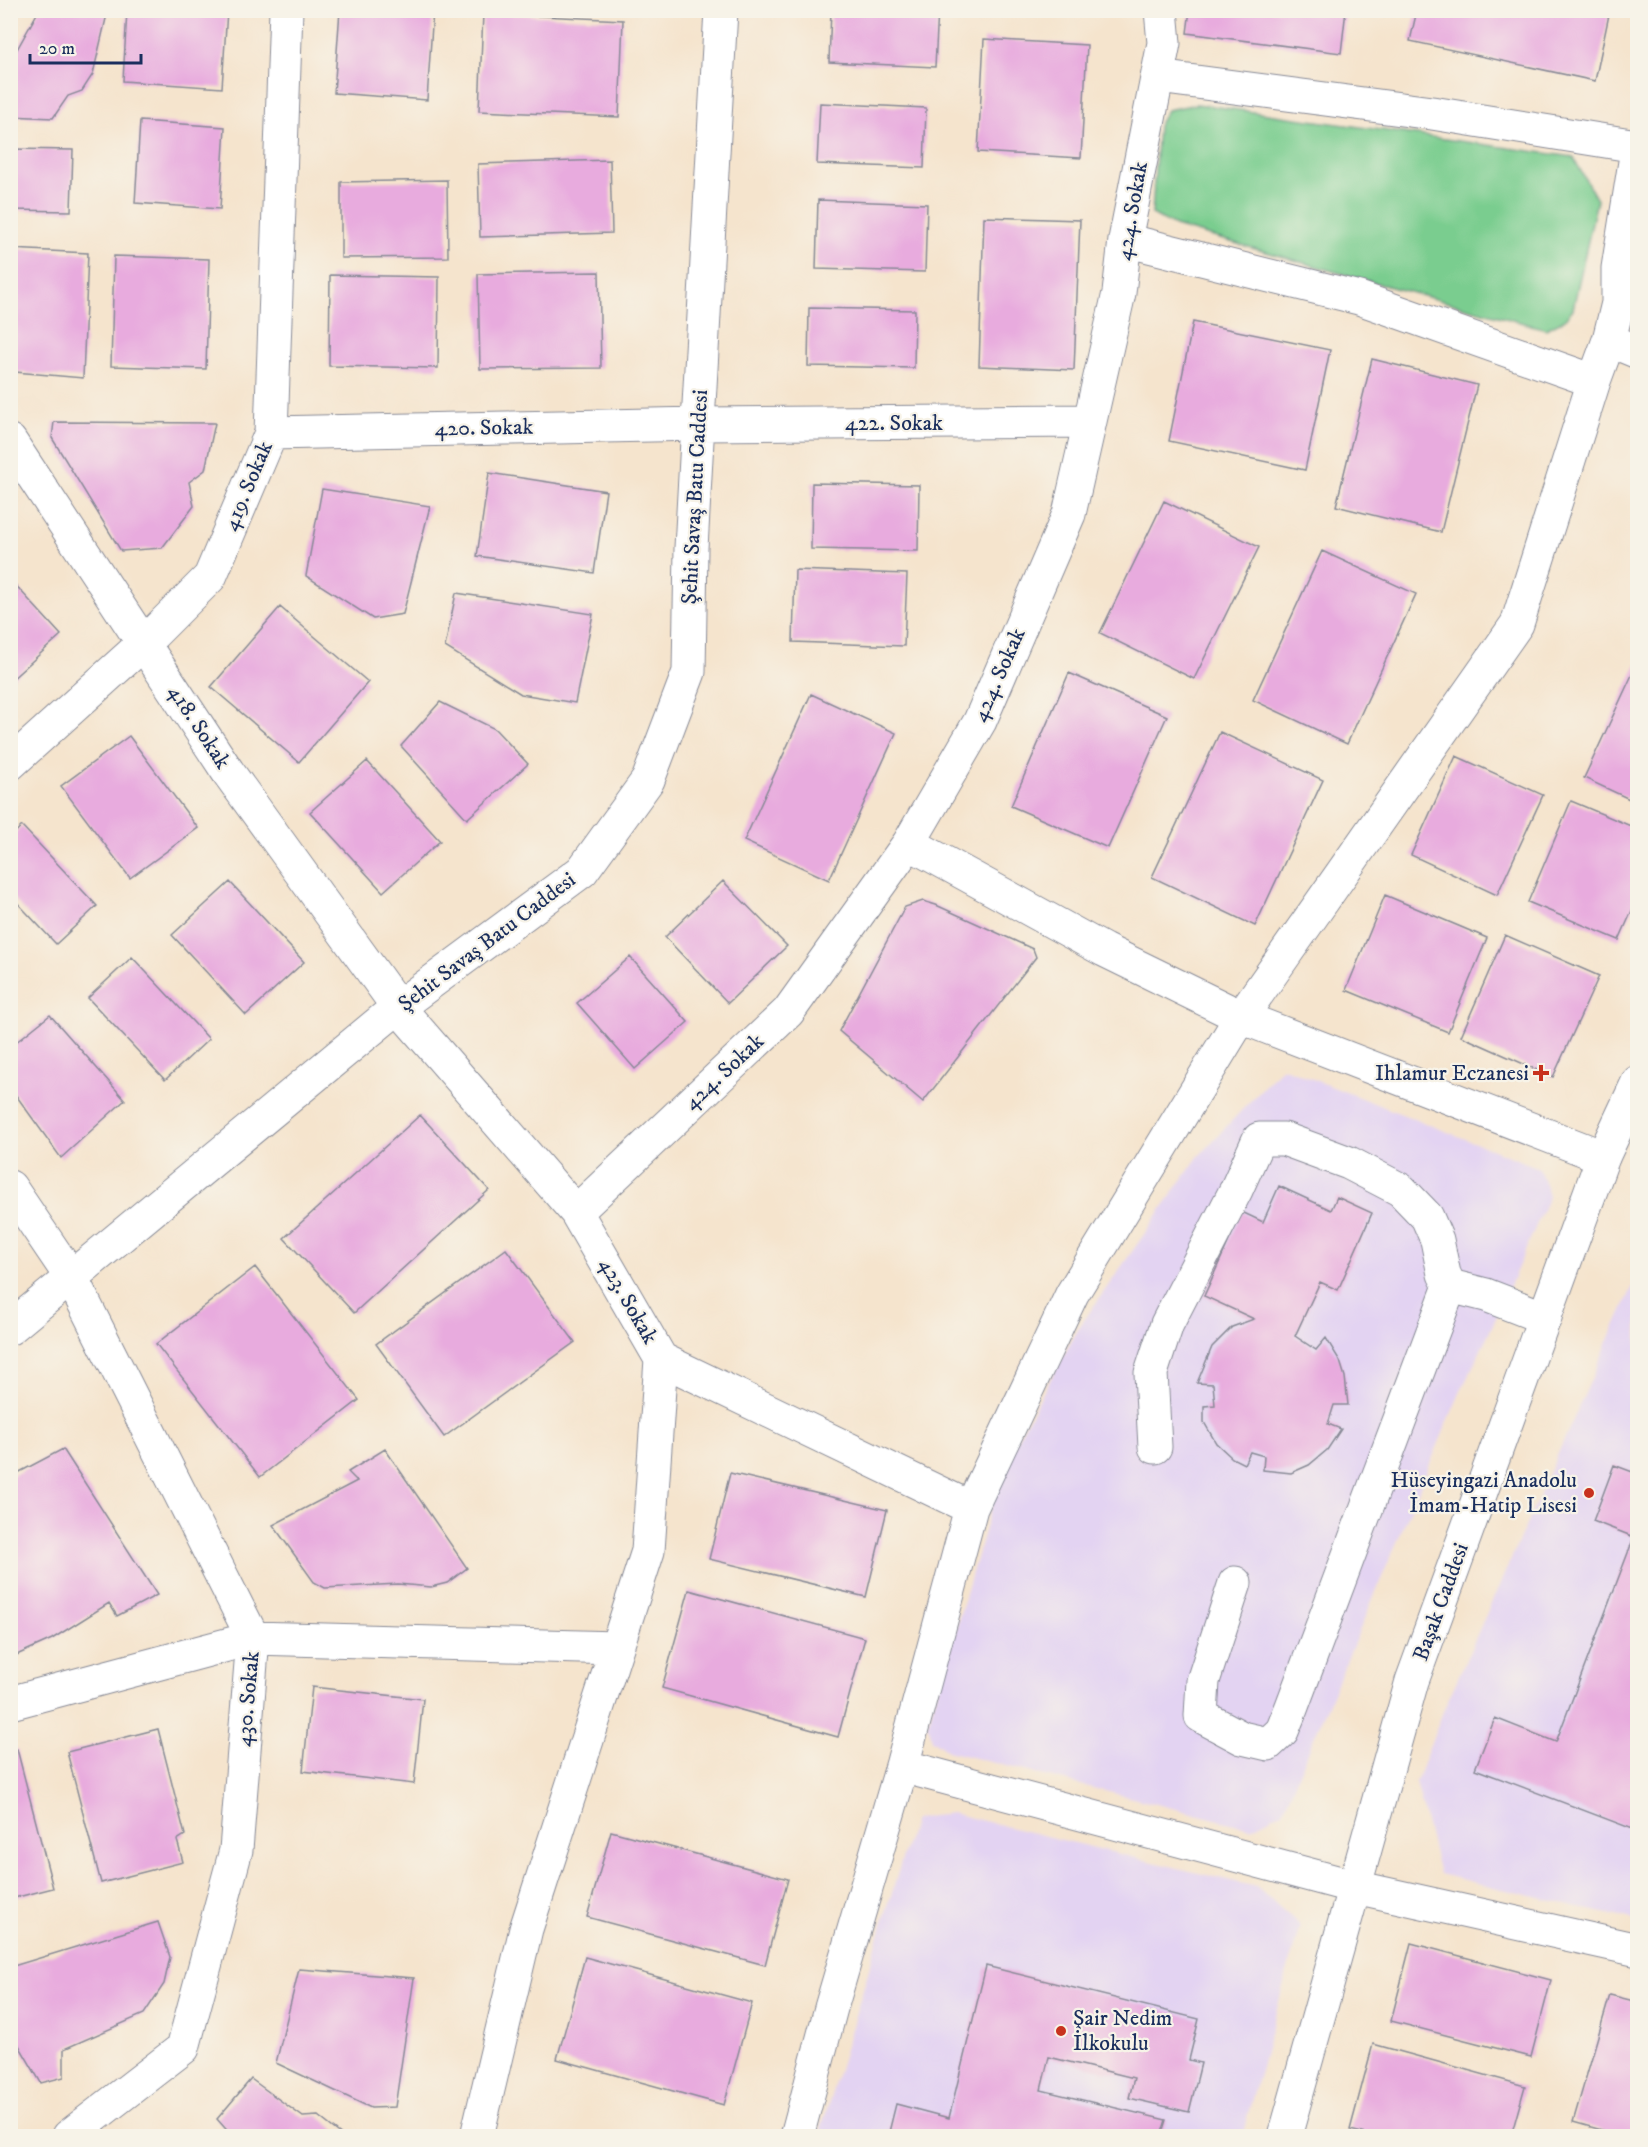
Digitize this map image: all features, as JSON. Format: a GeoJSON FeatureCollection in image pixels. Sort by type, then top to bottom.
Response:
{"type":"FeatureCollection","features":[{"type":"Feature","properties":{"kind":"street","name":"419. Sokak"},"geometry":{"type":"LineString","coordinates":[[10,764],[144,643],[210,577],[271,433],[286,10]]}},
{"type":"Feature","properties":{"kind":"street","name":"Şehit Savaş Batu Caddesi"},"geometry":{"type":"LineString","coordinates":[[10,1328],[398,1007],[582,871],[648,780],[689,672],[691,548],[721,10]]}},
{"type":"Feature","properties":{"kind":"street","name":"424. Sokak"},"geometry":{"type":"LineString","coordinates":[[576,1212],[788,1012],[909,843],[980,721],[1069,514],[1119,293],[1125,240],[1164,43],[1161,10]]}},
{"type":"Feature","properties":{"kind":"street"},"geometry":{"type":"LineString","coordinates":[[797,2136],[831,2008],[902,1766],[971,1508],[1072,1294],[1241,1017],[1517,624],[1594,381],[1623,346],[1618,303],[1618,268],[1637,145],[1432,113],[1158,76]]}},
{"type":"Feature","properties":{"kind":"street"},"geometry":{"type":"LineString","coordinates":[[1125,240],[1359,298],[1594,381]]}},
{"type":"Feature","properties":{"kind":"street","name":"422. Sokak"},"geometry":{"type":"LineString","coordinates":[[698,424],[1090,422]]}},
{"type":"Feature","properties":{"kind":"street","name":"420. Sokak"},"geometry":{"type":"LineString","coordinates":[[271,433],[698,424]]}},
{"type":"Feature","properties":{"kind":"street","name":"418. Sokak"},"geometry":{"type":"LineString","coordinates":[[10,441],[228,772],[398,1007]]}},
{"type":"Feature","properties":{"kind":"street"},"geometry":{"type":"LineString","coordinates":[[909,843],[1104,950],[1241,1017],[1603,1157]]}},
{"type":"Feature","properties":{"kind":"street","name":"423. Sokak"},"geometry":{"type":"LineString","coordinates":[[398,1007],[576,1212],[661,1359],[971,1508]]}},
{"type":"Feature","properties":{"kind":"street","name":"Başak Caddesi"},"geometry":{"type":"LineString","coordinates":[[1285,2136],[1412,1681],[1603,1157],[1638,1082]]}},
{"type":"Feature","properties":{"kind":"street"},"geometry":{"type":"LineString","coordinates":[[1155,1447],[1151,1373],[1167,1324],[1236,1190],[1259,1139],[1284,1139],[1349,1163],[1401,1190],[1427,1217],[1437,1240],[1444,1274],[1450,1286],[1291,1709],[1282,1731],[1268,1744],[1242,1738],[1201,1716],[1203,1681],[1235,1583]]}},
{"type":"Feature","properties":{"kind":"street","name":"430. Sokak"},"geometry":{"type":"LineString","coordinates":[[10,1186],[71,1278],[253,1638],[236,1850],[183,2048],[69,2136]]}},
{"type":"Feature","properties":{"kind":"street"},"geometry":{"type":"LineString","coordinates":[[1450,1286],[1486,1294],[1545,1318]]}},
{"type":"Feature","properties":{"kind":"street"},"geometry":{"type":"LineString","coordinates":[[477,2136],[526,1929],[648,1551],[661,1359]]}},
{"type":"Feature","properties":{"kind":"street"},"geometry":{"type":"LineString","coordinates":[[10,1703],[253,1638],[616,1648]]}},
{"type":"Feature","properties":{"kind":"street"},"geometry":{"type":"LineString","coordinates":[[902,1766],[1354,1887],[1638,1950]]}},
{"type":"Feature","properties":{"kind":"shaded area"},"geometry":{"type":"Polygon","coordinates":[[[1282,1067],[1539,1168],[1549,1196],[1495,1320],[1460,1393],[1283,1811],[1251,1828],[947,1751],[932,1740],[928,1724],[1004,1463],[1080,1326],[1198,1157],[1282,1067]]]}},
{"type":"Feature","properties":{"kind":"shaded area","name":"Hüseyingazi Anadolu İmam-Hatip Lisesi"},"geometry":{"type":"Polygon","coordinates":[[[1637,1277],[1637,1921],[1439,1874],[1416,1782],[1444,1709],[1637,1277]]]}},
{"type":"Feature","properties":{"kind":"shaded area","name":"Şair Nedim İlkokulu"},"geometry":{"type":"Polygon","coordinates":[[[951,1813],[1256,1887],[1300,1925],[1242,2136],[819,2136],[914,1819],[951,1813]]]}},
{"type":"Feature","properties":{"kind":"green space"},"geometry":{"type":"Polygon","coordinates":[[[1197,104],[1573,157],[1597,200],[1573,309],[1564,320],[1546,329],[1175,226],[1152,214],[1158,126],[1167,110],[1197,104]]]}},
{"type":"Feature","properties":{"kind":"building"},"geometry":{"type":"Polygon","coordinates":[[[39,10],[108,10],[93,74],[82,91],[68,96],[53,118],[10,116],[10,62],[39,10]]]}},
{"type":"Feature","properties":{"kind":"building"},"geometry":{"type":"Polygon","coordinates":[[[127,10],[227,10],[222,88],[123,81],[127,10]]]}},
{"type":"Feature","properties":{"kind":"building"},"geometry":{"type":"Polygon","coordinates":[[[340,10],[433,10],[427,100],[334,93],[340,10]]]}},
{"type":"Feature","properties":{"kind":"building"},"geometry":{"type":"Polygon","coordinates":[[[831,10],[938,10],[935,67],[829,62],[831,10]]]}},
{"type":"Feature","properties":{"kind":"building"},"geometry":{"type":"Polygon","coordinates":[[[1190,10],[1346,10],[1341,53],[1187,33],[1190,10]]]}},
{"type":"Feature","properties":{"kind":"building"},"geometry":{"type":"Polygon","coordinates":[[[1417,10],[1610,10],[1595,81],[1410,41],[1417,10]]]}},
{"type":"Feature","properties":{"kind":"building"},"geometry":{"type":"Polygon","coordinates":[[[483,13],[623,20],[619,117],[479,111],[483,13]]]}},
{"type":"Feature","properties":{"kind":"building"},"geometry":{"type":"Polygon","coordinates":[[[984,39],[1087,45],[1081,158],[978,152],[984,39]]]}},
{"type":"Feature","properties":{"kind":"building"},"geometry":{"type":"Polygon","coordinates":[[[820,103],[926,108],[924,168],[817,164],[820,103]]]}},
{"type":"Feature","properties":{"kind":"building"},"geometry":{"type":"Polygon","coordinates":[[[140,121],[225,127],[220,209],[135,203],[140,121]]]}},
{"type":"Feature","properties":{"kind":"building"},"geometry":{"type":"Polygon","coordinates":[[[10,149],[73,150],[71,211],[10,210],[10,149]]]}},
{"type":"Feature","properties":{"kind":"building"},"geometry":{"type":"Polygon","coordinates":[[[610,160],[612,233],[480,237],[478,164],[610,160]]]}},
{"type":"Feature","properties":{"kind":"building"},"geometry":{"type":"Polygon","coordinates":[[[447,180],[448,257],[341,258],[341,182],[447,180]]]}},
{"type":"Feature","properties":{"kind":"building"},"geometry":{"type":"Polygon","coordinates":[[[818,200],[927,204],[925,272],[816,269],[818,200]]]}},
{"type":"Feature","properties":{"kind":"building"},"geometry":{"type":"Polygon","coordinates":[[[984,217],[1080,220],[1074,370],[979,366],[984,217]]]}},
{"type":"Feature","properties":{"kind":"building"},"geometry":{"type":"Polygon","coordinates":[[[10,249],[88,253],[83,378],[15,372],[10,364],[10,249]]]}},
{"type":"Feature","properties":{"kind":"building"},"geometry":{"type":"Polygon","coordinates":[[[114,256],[209,259],[206,369],[111,366],[114,256]]]}},
{"type":"Feature","properties":{"kind":"building"},"geometry":{"type":"Polygon","coordinates":[[[599,272],[601,368],[480,369],[478,274],[599,272]]]}},
{"type":"Feature","properties":{"kind":"building"},"geometry":{"type":"Polygon","coordinates":[[[330,275],[439,277],[438,368],[329,366],[330,275]]]}},
{"type":"Feature","properties":{"kind":"building"},"geometry":{"type":"Polygon","coordinates":[[[809,308],[915,310],[914,368],[808,366],[809,308]]]}},
{"type":"Feature","properties":{"kind":"building"},"geometry":{"type":"Polygon","coordinates":[[[1193,322],[1330,350],[1305,470],[1169,441],[1193,322]]]}},
{"type":"Feature","properties":{"kind":"building"},"geometry":{"type":"Polygon","coordinates":[[[1372,359],[1477,385],[1441,532],[1336,506],[1372,359]]]}},
{"type":"Feature","properties":{"kind":"building"},"geometry":{"type":"Polygon","coordinates":[[[54,422],[215,423],[205,470],[189,482],[194,506],[162,548],[121,551],[52,438],[54,422]]]}},
{"type":"Feature","properties":{"kind":"building"},"geometry":{"type":"Polygon","coordinates":[[[489,473],[606,491],[594,573],[477,556],[489,473]]]}},
{"type":"Feature","properties":{"kind":"building"},"geometry":{"type":"Polygon","coordinates":[[[812,483],[919,485],[918,551],[811,549],[812,483]]]}},
{"type":"Feature","properties":{"kind":"building"},"geometry":{"type":"Polygon","coordinates":[[[322,489],[430,506],[403,614],[373,619],[306,576],[322,489]]]}},
{"type":"Feature","properties":{"kind":"building"},"geometry":{"type":"Polygon","coordinates":[[[1164,501],[1259,547],[1194,679],[1100,633],[1164,501]]]}},
{"type":"Feature","properties":{"kind":"building"},"geometry":{"type":"Polygon","coordinates":[[[1322,551],[1416,594],[1347,744],[1253,700],[1322,551]]]}},
{"type":"Feature","properties":{"kind":"building"},"geometry":{"type":"Polygon","coordinates":[[[795,570],[907,574],[904,646],[793,642],[795,570]]]}},
{"type":"Feature","properties":{"kind":"building"},"geometry":{"type":"Polygon","coordinates":[[[10,579],[61,635],[10,681],[10,579]]]}},
{"type":"Feature","properties":{"kind":"building"},"geometry":{"type":"Polygon","coordinates":[[[456,593],[593,614],[575,703],[521,694],[445,647],[456,593]]]}},
{"type":"Feature","properties":{"kind":"building"},"geometry":{"type":"Polygon","coordinates":[[[280,607],[368,682],[299,762],[211,687],[280,607]]]}},
{"type":"Feature","properties":{"kind":"building"},"geometry":{"type":"Polygon","coordinates":[[[1638,662],[1638,803],[1584,778],[1638,662]]]}},
{"type":"Feature","properties":{"kind":"building"},"geometry":{"type":"Polygon","coordinates":[[[1069,673],[1167,716],[1108,848],[1011,806],[1069,673]]]}},
{"type":"Feature","properties":{"kind":"building"},"geometry":{"type":"Polygon","coordinates":[[[811,694],[896,733],[829,880],[744,841],[811,694]]]}},
{"type":"Feature","properties":{"kind":"building"},"geometry":{"type":"Polygon","coordinates":[[[440,702],[495,729],[528,764],[467,819],[401,746],[440,702]]]}},
{"type":"Feature","properties":{"kind":"building"},"geometry":{"type":"Polygon","coordinates":[[[1220,732],[1323,780],[1255,926],[1152,877],[1220,732]]]}},
{"type":"Feature","properties":{"kind":"building"},"geometry":{"type":"Polygon","coordinates":[[[129,736],[198,828],[130,878],[61,786],[129,736]]]}},
{"type":"Feature","properties":{"kind":"building"},"geometry":{"type":"Polygon","coordinates":[[[1456,756],[1543,795],[1497,895],[1411,855],[1456,756]]]}},
{"type":"Feature","properties":{"kind":"building"},"geometry":{"type":"Polygon","coordinates":[[[367,761],[440,841],[383,892],[310,812],[367,761]]]}},
{"type":"Feature","properties":{"kind":"building"},"geometry":{"type":"Polygon","coordinates":[[[1571,801],[1638,829],[1638,897],[1619,940],[1528,902],[1571,801]]]}},
{"type":"Feature","properties":{"kind":"building"},"geometry":{"type":"Polygon","coordinates":[[[22,826],[97,906],[56,944],[10,895],[10,837],[22,826]]]}},
{"type":"Feature","properties":{"kind":"building"},"geometry":{"type":"Polygon","coordinates":[[[723,881],[787,946],[728,1003],[665,937],[723,881]]]}},
{"type":"Feature","properties":{"kind":"building"},"geometry":{"type":"Polygon","coordinates":[[[230,882],[304,962],[246,1015],[172,935],[230,882]]]}},
{"type":"Feature","properties":{"kind":"building"},"geometry":{"type":"Polygon","coordinates":[[[1385,895],[1487,938],[1448,1032],[1346,990],[1385,895]]]}},
{"type":"Feature","properties":{"kind":"building"},"geometry":{"type":"Polygon","coordinates":[[[923,901],[1033,949],[1036,957],[923,1102],[839,1031],[905,907],[923,901]]]}},
{"type":"Feature","properties":{"kind":"building"},"geometry":{"type":"Polygon","coordinates":[[[1505,935],[1599,976],[1553,1077],[1461,1036],[1505,935]]]}},
{"type":"Feature","properties":{"kind":"building"},"geometry":{"type":"Polygon","coordinates":[[[132,957],[209,1039],[165,1080],[88,998],[132,957]]]}},
{"type":"Feature","properties":{"kind":"building"},"geometry":{"type":"Polygon","coordinates":[[[630,957],[688,1022],[635,1069],[577,1003],[630,957]]]}},
{"type":"Feature","properties":{"kind":"building"},"geometry":{"type":"Polygon","coordinates":[[[50,1015],[125,1100],[61,1158],[10,1087],[10,1047],[50,1015]]]}},
{"type":"Feature","properties":{"kind":"building"},"geometry":{"type":"Polygon","coordinates":[[[420,1115],[489,1190],[354,1313],[284,1238],[420,1115]]]}},
{"type":"Feature","properties":{"kind":"building"},"geometry":{"type":"Polygon","coordinates":[[[1279,1186],[1331,1210],[1337,1197],[1372,1213],[1338,1290],[1320,1282],[1295,1336],[1316,1350],[1326,1338],[1340,1361],[1345,1377],[1348,1405],[1334,1405],[1328,1424],[1341,1429],[1327,1450],[1309,1465],[1291,1473],[1263,1470],[1264,1456],[1250,1452],[1244,1464],[1232,1458],[1216,1443],[1204,1422],[1204,1406],[1215,1405],[1213,1384],[1197,1383],[1212,1347],[1232,1327],[1254,1319],[1204,1296],[1242,1212],[1263,1222],[1279,1186]]]}},
{"type":"Feature","properties":{"kind":"building"},"geometry":{"type":"Polygon","coordinates":[[[506,1249],[575,1342],[444,1437],[376,1344],[506,1249]]]}},
{"type":"Feature","properties":{"kind":"building"},"geometry":{"type":"Polygon","coordinates":[[[255,1267],[359,1400],[260,1477],[156,1344],[255,1267]]]}},
{"type":"Feature","properties":{"kind":"building"},"geometry":{"type":"Polygon","coordinates":[[[63,1449],[157,1595],[117,1616],[109,1603],[52,1639],[10,1658],[10,1477],[63,1449]]]}},
{"type":"Feature","properties":{"kind":"building"},"geometry":{"type":"Polygon","coordinates":[[[385,1449],[467,1568],[447,1583],[431,1587],[398,1584],[325,1588],[314,1582],[273,1525],[357,1481],[348,1472],[385,1449]]]}},
{"type":"Feature","properties":{"kind":"building"},"geometry":{"type":"Polygon","coordinates":[[[1614,1465],[1638,1474],[1638,1831],[1475,1769],[1495,1718],[1556,1742],[1634,1537],[1593,1521],[1614,1465]]]}},
{"type":"Feature","properties":{"kind":"building"},"geometry":{"type":"Polygon","coordinates":[[[730,1473],[887,1510],[866,1597],[709,1559],[730,1473]]]}},
{"type":"Feature","properties":{"kind":"building"},"geometry":{"type":"Polygon","coordinates":[[[689,1590],[865,1638],[838,1737],[662,1688],[689,1590]]]}},
{"type":"Feature","properties":{"kind":"building"},"geometry":{"type":"Polygon","coordinates":[[[312,1687],[423,1699],[414,1784],[303,1771],[312,1687]]]}},
{"type":"Feature","properties":{"kind":"building"},"geometry":{"type":"Polygon","coordinates":[[[158,1729],[185,1835],[177,1840],[183,1862],[101,1883],[67,1752],[158,1729]]]}},
{"type":"Feature","properties":{"kind":"building"},"geometry":{"type":"Polygon","coordinates":[[[17,1749],[53,1888],[10,1899],[10,1750],[17,1749]]]}},
{"type":"Feature","properties":{"kind":"building"},"geometry":{"type":"Polygon","coordinates":[[[611,1831],[788,1879],[765,1965],[587,1917],[611,1831]]]}},
{"type":"Feature","properties":{"kind":"building"},"geometry":{"type":"Polygon","coordinates":[[[158,1922],[170,1957],[164,1984],[144,2014],[64,2049],[64,2077],[41,2083],[10,2030],[10,1967],[158,1922]]]}},
{"type":"Feature","properties":{"kind":"building"},"geometry":{"type":"Polygon","coordinates":[[[1411,1943],[1551,1980],[1531,2057],[1391,2021],[1411,1943]]]}},
{"type":"Feature","properties":{"kind":"building"},"geometry":{"type":"Polygon","coordinates":[[[585,1957],[752,2003],[724,2105],[557,2059],[585,1957]]]}},
{"type":"Feature","properties":{"kind":"building"},"geometry":{"type":"Polygon","coordinates":[[[986,1966],[1199,2019],[1189,2060],[1201,2063],[1189,2112],[1129,2098],[1134,2078],[1049,2057],[1041,2090],[1166,2120],[1161,2136],[888,2136],[896,2104],[949,2118],[986,1966]]]}},
{"type":"Feature","properties":{"kind":"building"},"geometry":{"type":"Polygon","coordinates":[[[299,1969],[414,1978],[395,2107],[371,2108],[276,2063],[299,1969]]]}},
{"type":"Feature","properties":{"kind":"building"},"geometry":{"type":"Polygon","coordinates":[[[1610,1995],[1638,2002],[1638,2136],[1623,2136],[1573,2122],[1610,1995]]]}},
{"type":"Feature","properties":{"kind":"building"},"geometry":{"type":"Polygon","coordinates":[[[1373,2044],[1525,2086],[1511,2136],[1374,2136],[1350,2130],[1373,2044]]]}},
{"type":"Feature","properties":{"kind":"building"},"geometry":{"type":"Polygon","coordinates":[[[251,2079],[303,2117],[318,2116],[343,2136],[232,2136],[217,2119],[251,2079]]]}},
{"type":"Feature","properties":{"kind":"place","name":"Ihlamur Eczanesi"},"geometry":{"type":"Point","coordinates":[1541,1073]}},
{"type":"Feature","properties":{"kind":"place","name":"Hüseyingazi Anadolu İmam-Hatip Lisesi"},"geometry":{"type":"Point","coordinates":[1589,1493]}},
{"type":"Feature","properties":{"kind":"place","name":"Şair Nedim İlkokulu"},"geometry":{"type":"Point","coordinates":[1061,2031]}}]}
